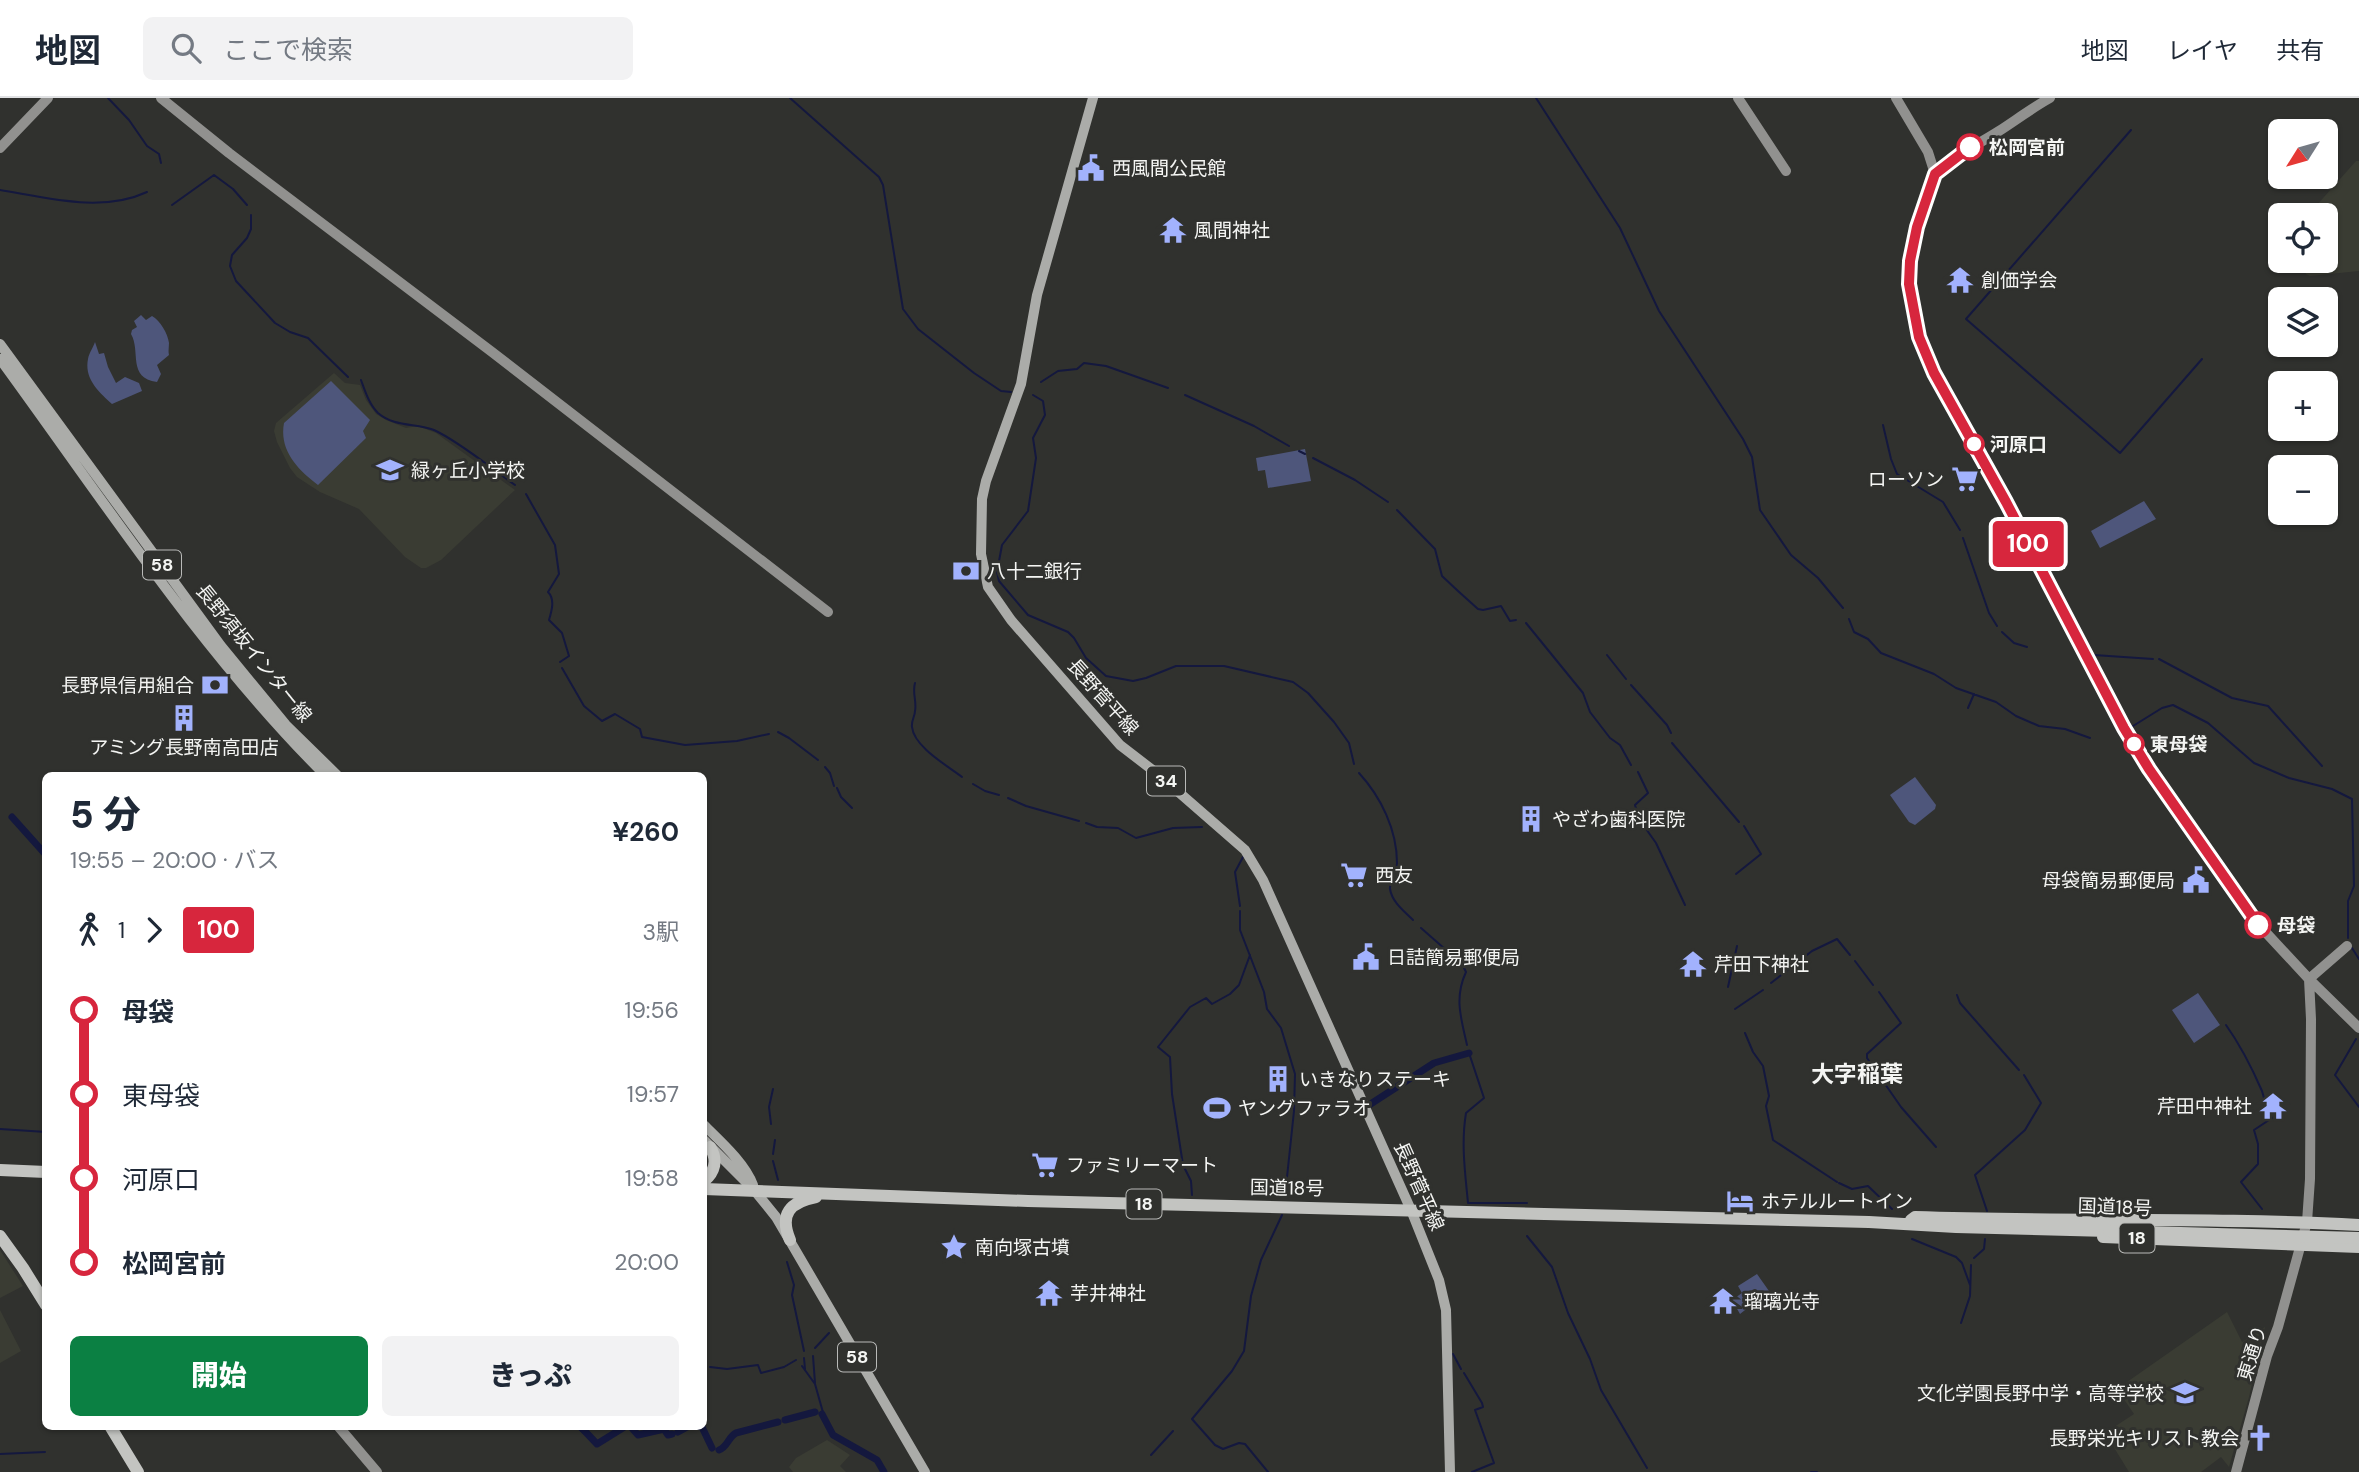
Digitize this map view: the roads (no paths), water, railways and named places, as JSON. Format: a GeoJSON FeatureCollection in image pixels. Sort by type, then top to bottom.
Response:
{"type":"FeatureCollection","features":[{"type":"Feature","properties":{"kind":"highway"},"geometry":{"type":"LineString","coordinates":[[707,1143],[715,1157],[715,1165],[707,1178]]}},
{"type":"Feature","properties":{"kind":"highway"},"geometry":{"type":"LineString","coordinates":[[0,1170],[42,1172]]}},
{"type":"Feature","properties":{"kind":"highway","name":"国道18号"},"geometry":{"type":"LineString","coordinates":[[707,1189],[831,1195],[1869,1222],[1974,1228],[2109,1229]]}},
{"type":"Feature","properties":{"kind":"highway"},"geometry":{"type":"LineString","coordinates":[[790,1240],[785,1223],[792,1207],[807,1199],[831,1195]]}},
{"type":"Feature","properties":{"kind":"highway","name":"18"},"geometry":{"type":"LineString","coordinates":[[1911,1220],[1915,1217],[2110,1219],[2359,1225]]}},
{"type":"Feature","properties":{"kind":"highway","name":"国道18号"},"geometry":{"type":"LineString","coordinates":[[1869,1222],[1911,1220],[2359,1236]]}},
{"type":"Feature","properties":{"kind":"highway","name":"18"},"geometry":{"type":"LineString","coordinates":[[1974,1228],[1980,1231],[2359,1247]]}},
{"type":"Feature","properties":{"kind":"highway"},"geometry":{"type":"LineString","coordinates":[[0,1236],[42,1299]]}},
{"type":"Feature","properties":{"kind":"highway"},"geometry":{"type":"LineString","coordinates":[[112,1430],[138,1472]]}},
{"type":"Feature","properties":{"kind":"main road","name":"長野菅平線"},"geometry":{"type":"LineString","coordinates":[[1093,98],[1037,295],[1021,384],[982,499],[981,554],[986,580],[1011,620],[1119,745],[1213,821],[1250,857],[1269,892],[1432,1257],[1446,1311],[1450,1472]]}},
{"type":"Feature","properties":{"kind":"main road","name":"長野須坂インター線"},"geometry":{"type":"LineString","coordinates":[[0,344],[221,646],[286,725],[334,772]]}},
{"type":"Feature","properties":{"kind":"main road","name":"長野須坂インター線"},"geometry":{"type":"LineString","coordinates":[[0,359],[93,490],[213,650],[247,693],[322,772]]}},
{"type":"Feature","properties":{"kind":"main road","name":"58"},"geometry":{"type":"LineString","coordinates":[[707,1128],[750,1178],[755,1191]]}},
{"type":"Feature","properties":{"kind":"main road","name":"58"},"geometry":{"type":"LineString","coordinates":[[707,1143],[755,1191],[790,1240],[925,1472]]}},
{"type":"Feature","properties":{"kind":"street"},"geometry":{"type":"LineString","coordinates":[[0,148],[48,98]]}},
{"type":"Feature","properties":{"kind":"street"},"geometry":{"type":"LineString","coordinates":[[161,98],[828,612]]}},
{"type":"Feature","properties":{"kind":"street"},"geometry":{"type":"LineString","coordinates":[[1738,98],[1786,171]]}},
{"type":"Feature","properties":{"kind":"street"},"geometry":{"type":"LineString","coordinates":[[1896,98],[1928,152],[1935,174]]}},
{"type":"Feature","properties":{"kind":"street"},"geometry":{"type":"LineString","coordinates":[[2050,98],[1973,145],[1935,174],[1917,227],[1910,261],[1909,284],[1919,337],[1932,368],[2124,728],[2149,769],[2258,924],[2359,1028]]}},
{"type":"Feature","properties":{"kind":"street"},"geometry":{"type":"LineString","coordinates":[[2309,979],[2347,946]]}},
{"type":"Feature","properties":{"kind":"street","name":"東通り"},"geometry":{"type":"LineString","coordinates":[[2236,1472],[2267,1356],[2308,1222],[2311,1019],[2309,979]]}},
{"type":"Feature","properties":{"kind":"street"},"geometry":{"type":"LineString","coordinates":[[2311,1019],[2318,1004],[2333,1003]]}},
{"type":"Feature","properties":{"kind":"street"},"geometry":{"type":"LineString","coordinates":[[341,1430],[377,1472]]}},
{"type":"Feature","properties":{"kind":"waterway"},"geometry":{"type":"LineString","coordinates":[[108,98],[129,120],[147,146],[159,154],[161,163]]}},
{"type":"Feature","properties":{"kind":"waterway"},"geometry":{"type":"LineString","coordinates":[[790,98],[879,177],[883,185],[903,309],[918,329],[974,373],[1001,391],[1011,392]]}},
{"type":"Feature","properties":{"kind":"waterway"},"geometry":{"type":"LineString","coordinates":[[1536,98],[1620,228],[1659,311],[1743,439],[1752,457],[1760,510],[1791,555],[1818,578],[1843,608]]}},
{"type":"Feature","properties":{"kind":"waterway"},"geometry":{"type":"LineString","coordinates":[[2131,130],[1966,319],[2120,453],[2202,359]]}},
{"type":"Feature","properties":{"kind":"waterway"},"geometry":{"type":"LineString","coordinates":[[172,205],[214,175],[233,189],[247,205]]}},
{"type":"Feature","properties":{"kind":"waterway"},"geometry":{"type":"LineString","coordinates":[[0,190],[56,200],[93,203],[112,202],[147,192]]}},
{"type":"Feature","properties":{"kind":"waterway"},"geometry":{"type":"LineString","coordinates":[[251,215],[251,229],[247,238],[232,255],[230,266],[236,281],[275,323],[308,338],[348,377]]}},
{"type":"Feature","properties":{"kind":"waterway"},"geometry":{"type":"LineString","coordinates":[[1041,382],[1058,371],[1077,369],[1084,363],[1106,366],[1168,388]]}},
{"type":"Feature","properties":{"kind":"waterway"},"geometry":{"type":"LineString","coordinates":[[361,380],[372,406],[378,413],[391,421],[427,428],[444,435],[515,485]]}},
{"type":"Feature","properties":{"kind":"waterway"},"geometry":{"type":"LineString","coordinates":[[1033,395],[1043,401],[1045,415],[1033,438],[1036,458],[1028,511],[1002,545],[997,572],[999,581],[1028,615],[1068,632],[1086,658],[1106,676],[1133,681],[1176,666],[1224,666],[1293,682],[1308,693],[1334,722],[1349,743],[1354,764]]}},
{"type":"Feature","properties":{"kind":"waterway"},"geometry":{"type":"LineString","coordinates":[[1185,395],[1254,426],[1289,446]]}},
{"type":"Feature","properties":{"kind":"waterway"},"geometry":{"type":"LineString","coordinates":[[1883,425],[1897,474],[1943,502],[1960,530]]}},
{"type":"Feature","properties":{"kind":"waterway"},"geometry":{"type":"LineString","coordinates":[[1299,451],[1305,454]]}},
{"type":"Feature","properties":{"kind":"waterway"},"geometry":{"type":"LineString","coordinates":[[1313,458],[1355,480],[1388,502]]}},
{"type":"Feature","properties":{"kind":"waterway"},"geometry":{"type":"LineString","coordinates":[[526,494],[555,545],[559,574],[548,592],[552,601],[549,620],[562,633],[569,656],[560,662]]}},
{"type":"Feature","properties":{"kind":"waterway"},"geometry":{"type":"LineString","coordinates":[[1397,510],[1435,549],[1442,576],[1458,591],[1478,609],[1501,606],[1510,621],[1516,620]]}},
{"type":"Feature","properties":{"kind":"waterway"},"geometry":{"type":"LineString","coordinates":[[1963,538],[1989,613],[1997,626]]}},
{"type":"Feature","properties":{"kind":"waterway"},"geometry":{"type":"LineString","coordinates":[[1849,619],[1854,632],[1868,639],[1881,653],[1934,674],[1956,688],[1996,702],[2016,716],[2039,726],[2065,729],[2090,738]]}},
{"type":"Feature","properties":{"kind":"waterway"},"geometry":{"type":"LineString","coordinates":[[1526,623],[1583,693],[1590,712],[1610,738],[1620,745],[1631,765]]}},
{"type":"Feature","properties":{"kind":"waterway"},"geometry":{"type":"LineString","coordinates":[[2002,632],[2014,643],[2027,647]]}},
{"type":"Feature","properties":{"kind":"waterway"},"geometry":{"type":"LineString","coordinates":[[1607,655],[1626,679]]}},
{"type":"Feature","properties":{"kind":"waterway"},"geometry":{"type":"LineString","coordinates":[[2094,655],[2153,659]]}},
{"type":"Feature","properties":{"kind":"waterway"},"geometry":{"type":"LineString","coordinates":[[2159,659],[2232,698],[2268,706],[2322,766]]}},
{"type":"Feature","properties":{"kind":"waterway"},"geometry":{"type":"LineString","coordinates":[[562,668],[584,706],[602,721],[615,714],[640,729],[642,737],[685,745],[737,741],[769,734]]}},
{"type":"Feature","properties":{"kind":"waterway"},"geometry":{"type":"LineString","coordinates":[[915,683],[912,725],[914,734],[925,749],[962,777]]}},
{"type":"Feature","properties":{"kind":"waterway"},"geometry":{"type":"LineString","coordinates":[[1631,685],[1671,733]]}},
{"type":"Feature","properties":{"kind":"waterway"},"geometry":{"type":"LineString","coordinates":[[1968,708],[1974,694]]}},
{"type":"Feature","properties":{"kind":"waterway"},"geometry":{"type":"LineString","coordinates":[[2133,726],[2162,708],[2173,705],[2208,723],[2254,763],[2289,778],[2332,789],[2352,799],[2354,886],[2348,901],[2348,938]]}},
{"type":"Feature","properties":{"kind":"waterway"},"geometry":{"type":"LineString","coordinates":[[778,732],[818,760]]}},
{"type":"Feature","properties":{"kind":"waterway"},"geometry":{"type":"LineString","coordinates":[[1672,743],[1739,822]]}},
{"type":"Feature","properties":{"kind":"waterway"},"geometry":{"type":"LineString","coordinates":[[825,767],[834,786]]}},
{"type":"Feature","properties":{"kind":"waterway"},"geometry":{"type":"LineString","coordinates":[[1638,772],[1648,793],[1635,805],[1639,819],[1656,843],[1685,905]]}},
{"type":"Feature","properties":{"kind":"waterway"},"geometry":{"type":"LineString","coordinates":[[1359,773],[1381,803],[1391,826],[1397,863],[1391,882],[1391,894],[1413,920]]}},
{"type":"Feature","properties":{"kind":"waterway"},"geometry":{"type":"LineString","coordinates":[[973,784],[999,795]]}},
{"type":"Feature","properties":{"kind":"waterway"},"geometry":{"type":"LineString","coordinates":[[837,788],[841,797],[852,808]]}},
{"type":"Feature","properties":{"kind":"waterway"},"geometry":{"type":"LineString","coordinates":[[1008,798],[1079,821]]}},
{"type":"Feature","properties":{"kind":"waterway"},"geometry":{"type":"LineString","coordinates":[[12,817],[42,851]]}},
{"type":"Feature","properties":{"kind":"waterway"},"geometry":{"type":"LineString","coordinates":[[1086,823],[1097,827],[1118,828],[1136,838],[1173,828],[1202,827]]}},
{"type":"Feature","properties":{"kind":"waterway"},"geometry":{"type":"LineString","coordinates":[[1736,874],[1761,854],[1744,826]]}},
{"type":"Feature","properties":{"kind":"waterway"},"geometry":{"type":"LineString","coordinates":[[1240,906],[1235,872],[1243,857]]}},
{"type":"Feature","properties":{"kind":"waterway"},"geometry":{"type":"LineString","coordinates":[[1240,911],[1240,930],[1264,992],[1267,1009],[1281,1028],[1295,1074],[1285,1196]]}},
{"type":"Feature","properties":{"kind":"waterway"},"geometry":{"type":"LineString","coordinates":[[1421,928],[1462,964],[1466,972],[1459,999],[1467,1045]]}},
{"type":"Feature","properties":{"kind":"waterway"},"geometry":{"type":"LineString","coordinates":[[1771,983],[1812,951],[1837,939],[1850,955]]}},
{"type":"Feature","properties":{"kind":"waterway"},"geometry":{"type":"LineString","coordinates":[[1728,987],[1737,946]]}},
{"type":"Feature","properties":{"kind":"waterway"},"geometry":{"type":"LineString","coordinates":[[2352,948],[2359,959]]}},
{"type":"Feature","properties":{"kind":"waterway"},"geometry":{"type":"LineString","coordinates":[[1192,1195],[1191,1181],[1183,1165],[1172,1094],[1170,1057],[1158,1047],[1190,1007],[1206,998],[1212,1004],[1230,994],[1239,985],[1250,955]]}},
{"type":"Feature","properties":{"kind":"waterway"},"geometry":{"type":"LineString","coordinates":[[1855,961],[1873,985]]}},
{"type":"Feature","properties":{"kind":"waterway"},"geometry":{"type":"LineString","coordinates":[[1735,1009],[1763,990]]}},
{"type":"Feature","properties":{"kind":"waterway"},"geometry":{"type":"LineString","coordinates":[[1879,992],[1901,1023],[1867,1054],[1867,1058],[1901,1107],[1936,1147]]}},
{"type":"Feature","properties":{"kind":"waterway"},"geometry":{"type":"LineString","coordinates":[[1957,995],[1960,1003],[2019,1070]]}},
{"type":"Feature","properties":{"kind":"waterway"},"geometry":{"type":"LineString","coordinates":[[2226,1025],[2250,1066],[2272,1118],[2254,1130],[2258,1144],[2258,1164],[2241,1182],[2262,1209]]}},
{"type":"Feature","properties":{"kind":"waterway"},"geometry":{"type":"LineString","coordinates":[[1745,1033],[1763,1066],[1769,1096],[1766,1106],[1773,1140],[1837,1182]]}},
{"type":"Feature","properties":{"kind":"waterway"},"geometry":{"type":"LineString","coordinates":[[2356,1039],[2335,1075],[2359,1107]]}},
{"type":"Feature","properties":{"kind":"waterway"},"geometry":{"type":"LineString","coordinates":[[1469,1053],[1484,1098],[1466,1113],[1464,1146],[1468,1203],[1527,1203]]}},
{"type":"Feature","properties":{"kind":"waterway"},"geometry":{"type":"LineString","coordinates":[[1369,1105],[1434,1063],[1469,1053]]}},
{"type":"Feature","properties":{"kind":"waterway"},"geometry":{"type":"LineString","coordinates":[[1987,1211],[1975,1175],[2025,1130],[2041,1103],[2024,1075]]}},
{"type":"Feature","properties":{"kind":"waterway"},"geometry":{"type":"LineString","coordinates":[[771,1124],[769,1107],[773,1089]]}},
{"type":"Feature","properties":{"kind":"waterway"},"geometry":{"type":"LineString","coordinates":[[0,1129],[42,1132]]}},
{"type":"Feature","properties":{"kind":"waterway"},"geometry":{"type":"LineString","coordinates":[[773,1154],[775,1140]]}},
{"type":"Feature","properties":{"kind":"waterway"},"geometry":{"type":"LineString","coordinates":[[773,1161],[778,1180]]}},
{"type":"Feature","properties":{"kind":"waterway"},"geometry":{"type":"LineString","coordinates":[[1839,1183],[1852,1189],[1868,1186],[1892,1209]]}},
{"type":"Feature","properties":{"kind":"waterway"},"geometry":{"type":"LineString","coordinates":[[1268,1472],[1245,1444],[1239,1443],[1223,1449],[1215,1445],[1192,1419],[1232,1371],[1244,1351],[1251,1296],[1261,1260],[1282,1215]]}},
{"type":"Feature","properties":{"kind":"waterway"},"geometry":{"type":"LineString","coordinates":[[1527,1236],[1552,1267],[1568,1313],[1590,1359],[1601,1390],[1647,1468]]}},
{"type":"Feature","properties":{"kind":"waterway"},"geometry":{"type":"LineString","coordinates":[[1912,1239],[1956,1257],[1962,1263],[1970,1285]]}},
{"type":"Feature","properties":{"kind":"waterway"},"geometry":{"type":"LineString","coordinates":[[1974,1258],[1984,1249],[1985,1239]]}},
{"type":"Feature","properties":{"kind":"waterway"},"geometry":{"type":"LineString","coordinates":[[787,1262],[794,1285],[792,1295],[804,1351]]}},
{"type":"Feature","properties":{"kind":"waterway"},"geometry":{"type":"LineString","coordinates":[[1961,1323],[1970,1296],[1971,1265]]}},
{"type":"Feature","properties":{"kind":"waterway"},"geometry":{"type":"LineString","coordinates":[[815,1348],[829,1333]]}},
{"type":"Feature","properties":{"kind":"waterway"},"geometry":{"type":"LineString","coordinates":[[1453,1354],[1461,1369]]}},
{"type":"Feature","properties":{"kind":"waterway"},"geometry":{"type":"LineString","coordinates":[[813,1356],[815,1383]]}},
{"type":"Feature","properties":{"kind":"waterway"},"geometry":{"type":"LineString","coordinates":[[804,1358],[805,1369]]}},
{"type":"Feature","properties":{"kind":"waterway"},"geometry":{"type":"LineString","coordinates":[[710,1367],[727,1369],[758,1365],[761,1373],[784,1367],[796,1360]]}},
{"type":"Feature","properties":{"kind":"waterway"},"geometry":{"type":"LineString","coordinates":[[802,1366],[815,1384],[824,1416]]}},
{"type":"Feature","properties":{"kind":"waterway"},"geometry":{"type":"LineString","coordinates":[[1464,1373],[1482,1403],[1483,1407],[1475,1410],[1494,1463],[1472,1472]]}},
{"type":"Feature","properties":{"kind":"waterway"},"geometry":{"type":"LineString","coordinates":[[785,1420],[815,1412]]}},
{"type":"Feature","properties":{"kind":"waterway"},"geometry":{"type":"LineString","coordinates":[[822,1414],[833,1435],[877,1460],[884,1472]]}},
{"type":"Feature","properties":{"kind":"waterway"},"geometry":{"type":"LineString","coordinates":[[719,1450],[736,1433],[778,1422]]}},
{"type":"Feature","properties":{"kind":"waterway"},"geometry":{"type":"LineString","coordinates":[[580,1430],[595,1442]]}},
{"type":"Feature","properties":{"kind":"waterway"},"geometry":{"type":"LineString","coordinates":[[584,1430],[597,1444],[620,1430]]}},
{"type":"Feature","properties":{"kind":"waterway"},"geometry":{"type":"LineString","coordinates":[[634,1430],[638,1435],[660,1430]]}},
{"type":"Feature","properties":{"kind":"waterway"},"geometry":{"type":"LineString","coordinates":[[665,1430],[668,1435],[672,1434]]}},
{"type":"Feature","properties":{"kind":"waterway"},"geometry":{"type":"LineString","coordinates":[[678,1432],[682,1430]]}},
{"type":"Feature","properties":{"kind":"waterway"},"geometry":{"type":"LineString","coordinates":[[703,1430],[712,1448]]}},
{"type":"Feature","properties":{"kind":"waterway"},"geometry":{"type":"LineString","coordinates":[[1151,1455],[1173,1431]]}},
{"type":"Feature","properties":{"kind":"waterway"},"geometry":{"type":"LineString","coordinates":[[0,1454],[45,1452]]}},
{"type":"Feature","properties":{"kind":"waterway"},"geometry":{"type":"LineString","coordinates":[[1811,1472],[1817,1472]]}},
{"type":"Feature","properties":{"kind":"place","name":"松岡宮前"},"geometry":{"type":"Point","coordinates":[1970,147]}},
{"type":"Feature","properties":{"kind":"place","name":"西風間公民館"},"geometry":{"type":"Point","coordinates":[1091,168]}},
{"type":"Feature","properties":{"kind":"place","name":"風間神社"},"geometry":{"type":"Point","coordinates":[1173,230]}},
{"type":"Feature","properties":{"kind":"place","name":"創価学会"},"geometry":{"type":"Point","coordinates":[1960,280]}},
{"type":"Feature","properties":{"kind":"place","name":"河原口"},"geometry":{"type":"Point","coordinates":[1974,444]}},
{"type":"Feature","properties":{"kind":"place","name":"緑ヶ丘小学校"},"geometry":{"type":"Point","coordinates":[390,470]}},
{"type":"Feature","properties":{"kind":"place","name":"ローソン"},"geometry":{"type":"Point","coordinates":[1965,479]}},
{"type":"Feature","properties":{"kind":"place","name":"八十二銀行"},"geometry":{"type":"Point","coordinates":[966,571]}},
{"type":"Feature","properties":{"kind":"place","name":"長野県信用組合"},"geometry":{"type":"Point","coordinates":[215,685]}},
{"type":"Feature","properties":{"kind":"place","name":"アミング長野南高田店"},"geometry":{"type":"Point","coordinates":[184,718]}},
{"type":"Feature","properties":{"kind":"place","name":"東母袋"},"geometry":{"type":"Point","coordinates":[2134,744]}},
{"type":"Feature","properties":{"kind":"place","name":"やざわ歯科医院"},"geometry":{"type":"Point","coordinates":[1531,819]}},
{"type":"Feature","properties":{"kind":"place","name":"西友"},"geometry":{"type":"Point","coordinates":[1354,875]}},
{"type":"Feature","properties":{"kind":"place","name":"母袋簡易郵便局"},"geometry":{"type":"Point","coordinates":[2196,880]}},
{"type":"Feature","properties":{"kind":"place","name":"母袋"},"geometry":{"type":"Point","coordinates":[2258,925]}},
{"type":"Feature","properties":{"kind":"place","name":"日詰簡易郵便局"},"geometry":{"type":"Point","coordinates":[1366,957]}},
{"type":"Feature","properties":{"kind":"place","name":"芹田下神社"},"geometry":{"type":"Point","coordinates":[1693,964]}},
{"type":"Feature","properties":{"kind":"place","name":"いきなりステーキ"},"geometry":{"type":"Point","coordinates":[1278,1079]}},
{"type":"Feature","properties":{"kind":"place","name":"芹田中神社"},"geometry":{"type":"Point","coordinates":[2273,1106]}},
{"type":"Feature","properties":{"kind":"place","name":"ヤングファラオ"},"geometry":{"type":"Point","coordinates":[1217,1108]}},
{"type":"Feature","properties":{"kind":"place","name":"ファミリーマート"},"geometry":{"type":"Point","coordinates":[1045,1165]}},
{"type":"Feature","properties":{"kind":"place","name":"ホテルルートイン"},"geometry":{"type":"Point","coordinates":[1740,1201]}},
{"type":"Feature","properties":{"kind":"place","name":"南向塚古墳"},"geometry":{"type":"Point","coordinates":[954,1247]}},
{"type":"Feature","properties":{"kind":"place","name":"芋井神社"},"geometry":{"type":"Point","coordinates":[1049,1293]}},
{"type":"Feature","properties":{"kind":"place","name":"瑠璃光寺"},"geometry":{"type":"Point","coordinates":[1723,1301]}},
{"type":"Feature","properties":{"kind":"place","name":"文化学園長野中学・高等学校"},"geometry":{"type":"Point","coordinates":[2185,1393]}},
{"type":"Feature","properties":{"kind":"place","name":"長野栄光キリスト教会"},"geometry":{"type":"Point","coordinates":[2260,1438]}},
{"type":"Feature","properties":{"kind":"district","name":"大字稲葉"},"geometry":{"type":"Point","coordinates":[1857,1074]}}]}
